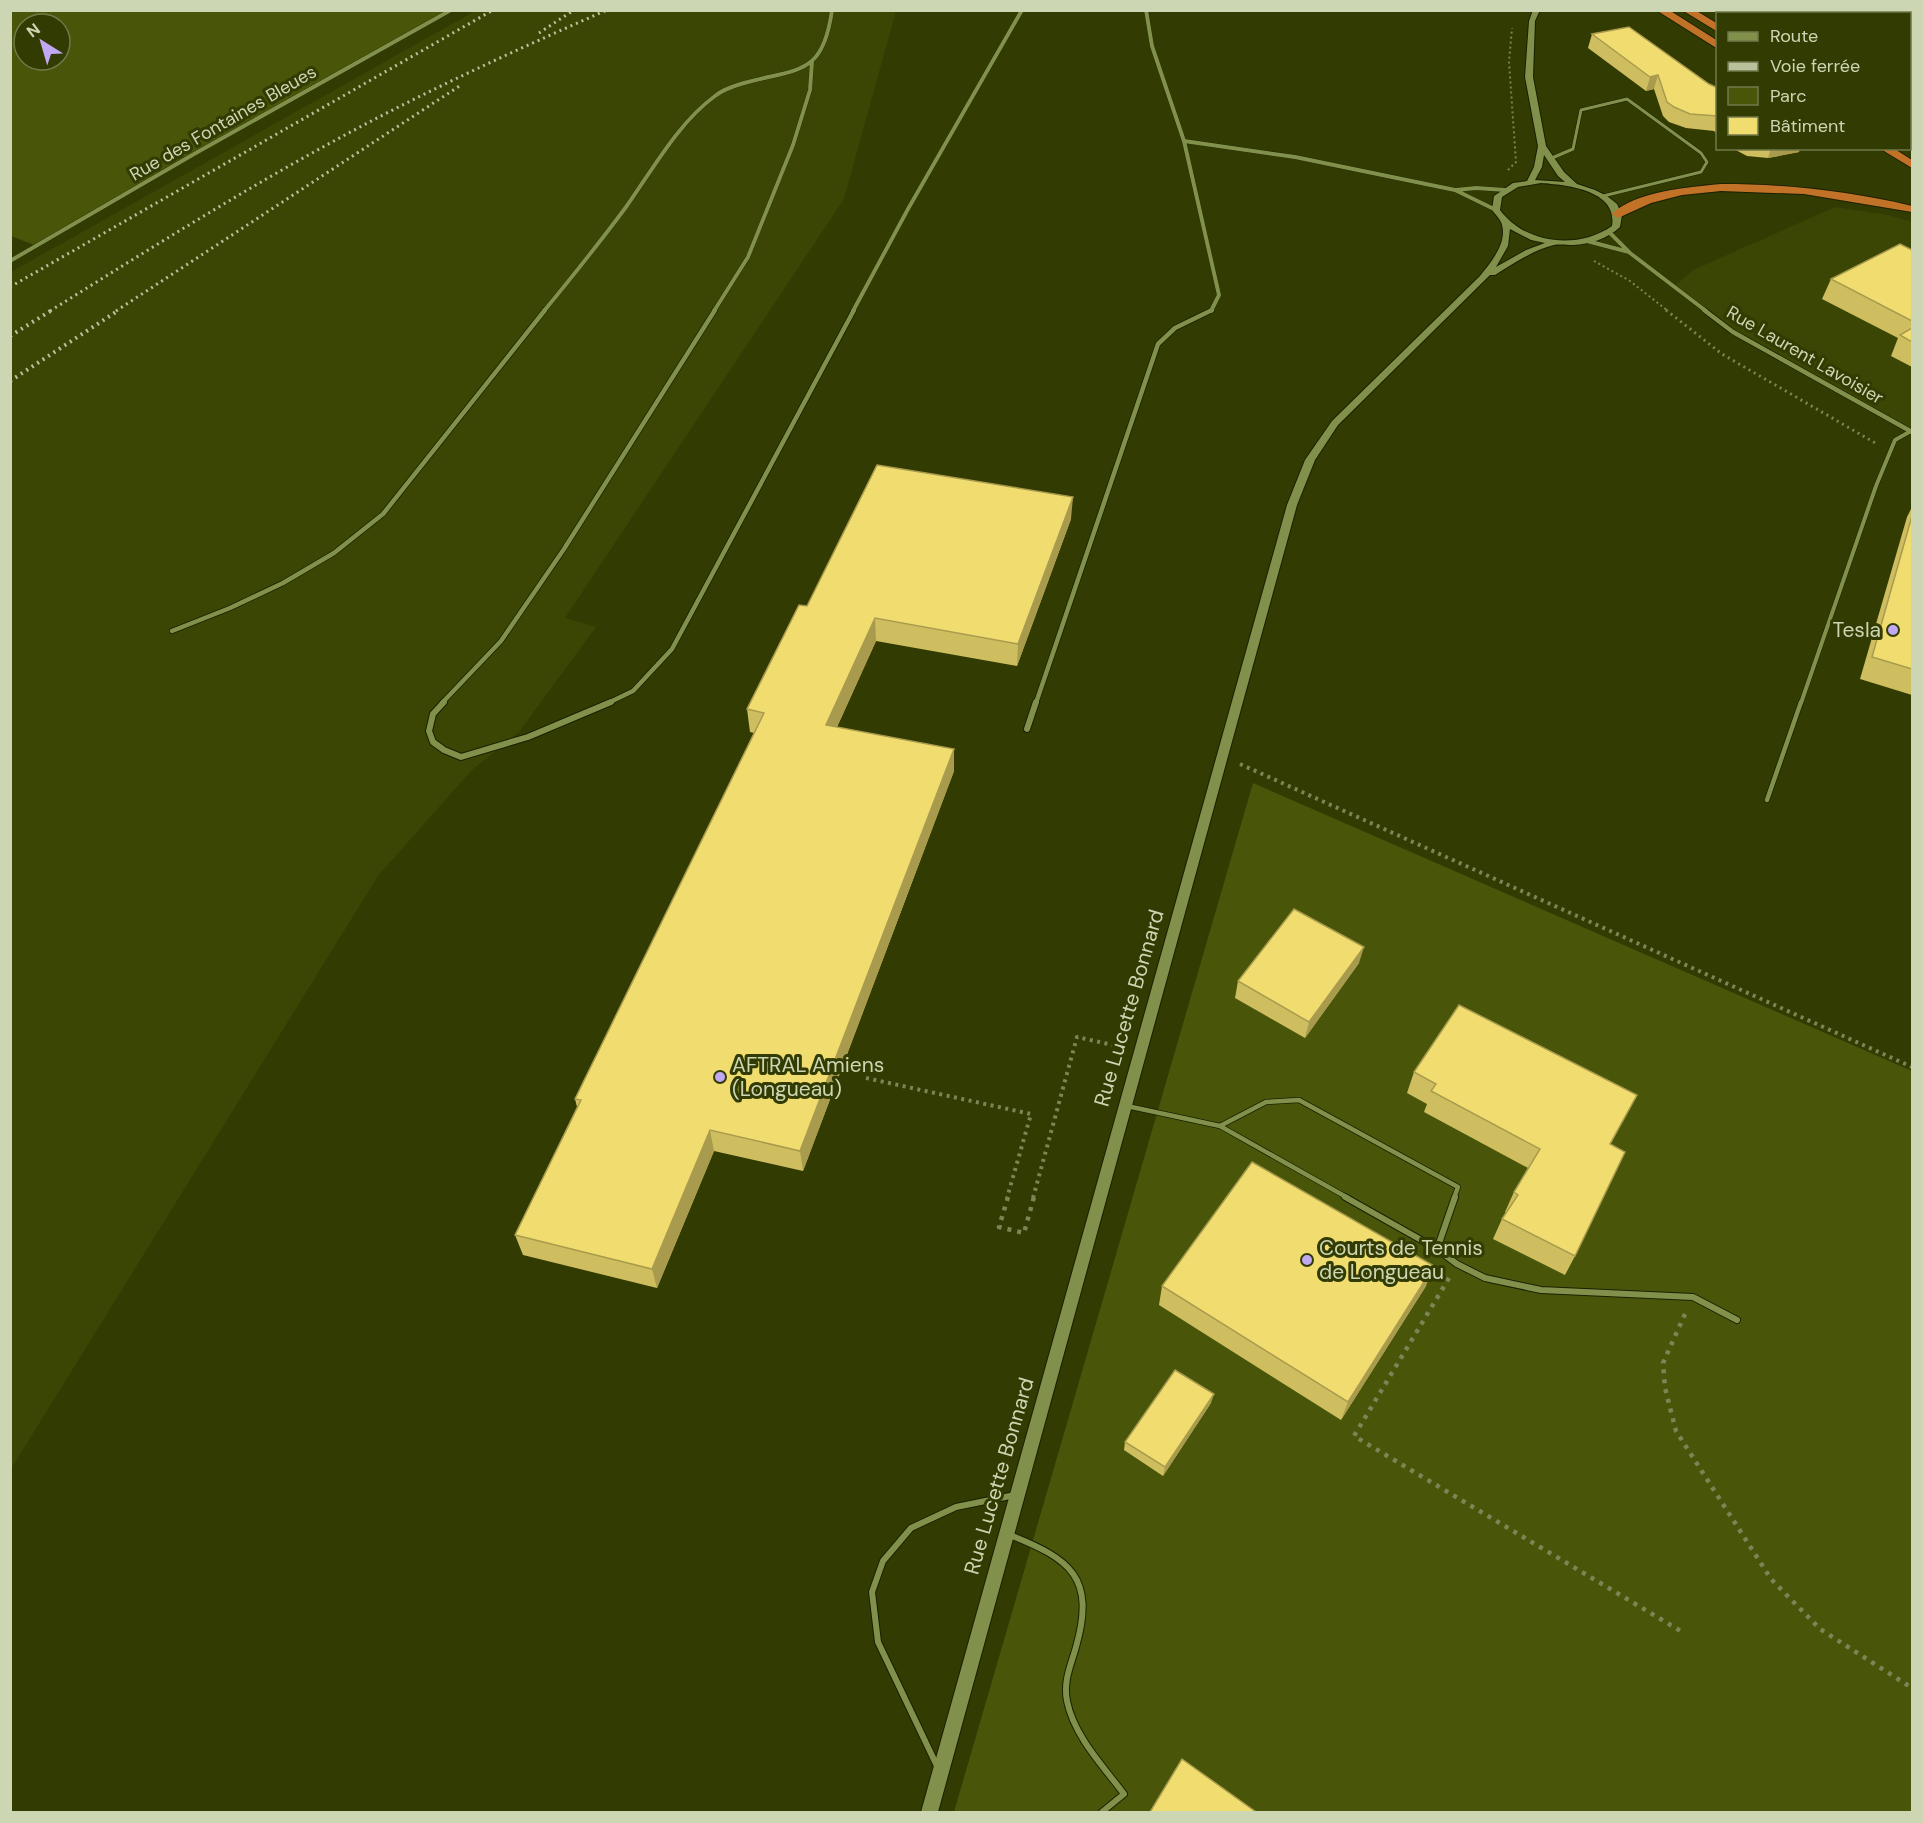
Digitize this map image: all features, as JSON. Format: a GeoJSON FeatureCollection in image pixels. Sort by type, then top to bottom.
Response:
{"type":"FeatureCollection","features":[{"type":"Feature","properties":{"kind":"highway"},"geometry":{"type":"LineString","coordinates":[[1661,10],[1716,45]]}},
{"type":"Feature","properties":{"kind":"highway"},"geometry":{"type":"LineString","coordinates":[[1687,10],[1716,28]]}},
{"type":"Feature","properties":{"kind":"highway"},"geometry":{"type":"LineString","coordinates":[[1887,150],[1912,165]]}},
{"type":"Feature","properties":{"kind":"highway"},"geometry":{"type":"LineString","coordinates":[[1618,214],[1643,201],[1662,196],[1715,189],[1781,188],[1831,192],[1912,209]]}},
{"type":"Feature","properties":{"kind":"street","name":"Rue des Fontaines Bleues"},"geometry":{"type":"LineString","coordinates":[[10,261],[450,10]]}},
{"type":"Feature","properties":{"kind":"street"},"geometry":{"type":"LineString","coordinates":[[172,631],[224,612],[304,574],[368,528],[383,514],[707,101],[732,85],[773,78],[812,61],[822,50],[829,33],[832,10]]}},
{"type":"Feature","properties":{"kind":"street"},"geometry":{"type":"LineString","coordinates":[[812,61],[810,90],[793,145],[748,257],[589,509],[501,641],[481,660],[434,714],[429,731],[433,742],[455,756],[461,757],[528,738],[633,691],[654,672],[672,649],[908,209],[1022,10]]}},
{"type":"Feature","properties":{"kind":"street"},"geometry":{"type":"LineString","coordinates":[[1027,729],[1158,344],[1175,328],[1211,312],[1219,295],[1184,141],[1152,46],[1146,10]]}},
{"type":"Feature","properties":{"kind":"street"},"geometry":{"type":"LineString","coordinates":[[1530,182],[1538,167],[1542,146],[1529,77],[1532,21],[1537,10]]}},
{"type":"Feature","properties":{"kind":"street"},"geometry":{"type":"LineString","coordinates":[[1184,141],[1295,158],[1455,190],[1496,210],[1505,223],[1536,238],[1556,242],[1587,242],[1610,233],[1619,221],[1618,214],[1610,202],[1602,196],[1575,185],[1552,181],[1530,182],[1505,190],[1476,188],[1455,190]]}},
{"type":"Feature","properties":{"kind":"street"},"geometry":{"type":"LineString","coordinates":[[1542,146],[1561,174],[1575,185]]}},
{"type":"Feature","properties":{"kind":"street"},"geometry":{"type":"LineString","coordinates":[[1496,210],[1498,196],[1505,190]]}},
{"type":"Feature","properties":{"kind":"street","name":"Rue Lucette Bonnard"},"geometry":{"type":"LineString","coordinates":[[929,1812],[1292,505],[1310,460],[1335,423],[1483,279],[1502,254],[1508,235],[1505,223]]}},
{"type":"Feature","properties":{"kind":"street","name":"Rue Laurent Lavoisier"},"geometry":{"type":"LineString","coordinates":[[1610,233],[1630,252],[1733,332],[1912,431]]}},
{"type":"Feature","properties":{"kind":"street","name":"Rue Lucette Bonnard"},"geometry":{"type":"LineString","coordinates":[[1483,279],[1513,260],[1556,242]]}},
{"type":"Feature","properties":{"kind":"street","name":"Rue Laurent Lavoisier"},"geometry":{"type":"LineString","coordinates":[[1587,242],[1630,252]]}},
{"type":"Feature","properties":{"kind":"lane"},"geometry":{"type":"LineString","coordinates":[[1552,158],[1573,148],[1581,110],[1590,106],[1628,99],[1701,153],[1707,162],[1701,172],[1602,196]]}},
{"type":"Feature","properties":{"kind":"lane"},"geometry":{"type":"LineString","coordinates":[[1767,800],[1876,486],[1895,440],[1912,431]]}},
{"type":"Feature","properties":{"kind":"lane"},"geometry":{"type":"LineString","coordinates":[[1220,1126],[1259,1104],[1279,1098],[1299,1100],[1458,1187],[1437,1249]]}},
{"type":"Feature","properties":{"kind":"lane"},"geometry":{"type":"LineString","coordinates":[[1125,1106],[1220,1126],[1485,1278],[1541,1290],[1693,1297],[1737,1320]]}},
{"type":"Feature","properties":{"kind":"lane"},"geometry":{"type":"LineString","coordinates":[[940,1773],[878,1642],[872,1592],[883,1560],[911,1528],[956,1507],[1017,1495]]}},
{"type":"Feature","properties":{"kind":"lane"},"geometry":{"type":"LineString","coordinates":[[1006,1534],[1046,1548],[1068,1564],[1083,1588],[1083,1618],[1065,1689],[1073,1723],[1124,1794],[1102,1812]]}},
{"type":"Feature","properties":{"kind":"path"},"geometry":{"type":"LineString","coordinates":[[1476,188],[1480,180],[1505,172],[1516,162],[1509,88],[1509,46],[1513,25]]}},
{"type":"Feature","properties":{"kind":"path"},"geometry":{"type":"LineString","coordinates":[[1590,259],[1630,281],[1722,354],[1860,436],[1890,451]]}},
{"type":"Feature","properties":{"kind":"path"},"geometry":{"type":"LineString","coordinates":[[1222,756],[1912,1066]]}},
{"type":"Feature","properties":{"kind":"path"},"geometry":{"type":"LineString","coordinates":[[866,1078],[1031,1114],[999,1227],[1023,1233],[1077,1037],[1140,1051]]}},
{"type":"Feature","properties":{"kind":"path"},"geometry":{"type":"LineString","coordinates":[[1457,1264],[1354,1436],[1684,1633]]}},
{"type":"Feature","properties":{"kind":"path"},"geometry":{"type":"LineString","coordinates":[[1693,1297],[1663,1363],[1665,1388],[1676,1431],[1771,1579],[1820,1629],[1912,1688]]}},
{"type":"Feature","properties":{"kind":"shaded area"},"geometry":{"type":"Polygon","coordinates":[[[475,11],[896,11],[844,199],[565,618],[596,627],[519,732],[472,770],[378,876],[11,1469],[11,272],[475,11]]]}},
{"type":"Feature","properties":{"kind":"shaded area"},"geometry":{"type":"Polygon","coordinates":[[[1835,207],[1889,215],[1912,222],[1912,432],[1733,332],[1675,286],[1693,270],[1835,207]]]}},
{"type":"Feature","properties":{"kind":"green space"},"geometry":{"type":"Polygon","coordinates":[[[10,11],[451,11],[37,246],[11,236],[10,11]]]}},
{"type":"Feature","properties":{"kind":"green space"},"geometry":{"type":"Polygon","coordinates":[[[1253,783],[1912,1071],[1912,1812],[954,1812],[1253,783]]]}},
{"type":"Feature","properties":{"kind":"building"},"geometry":{"type":"Polygon","coordinates":[[[1629,27],[1716,87],[1716,116],[1690,114],[1674,107],[1667,102],[1658,75],[1650,77],[1592,34],[1629,27]]]}},
{"type":"Feature","properties":{"kind":"building"},"geometry":{"type":"Polygon","coordinates":[[[1900,244],[1912,250],[1912,321],[1831,279],[1900,244]]]}},
{"type":"Feature","properties":{"kind":"building"},"geometry":{"type":"Polygon","coordinates":[[[1912,328],[1912,342],[1900,335],[1912,328]]]}},
{"type":"Feature","properties":{"kind":"building"},"geometry":{"type":"Polygon","coordinates":[[[877,465],[1073,497],[1018,644],[875,618],[826,725],[954,749],[800,1151],[710,1130],[652,1269],[515,1235],[581,1100],[575,1099],[764,713],[747,709],[799,605],[807,606],[877,465]]]}},
{"type":"Feature","properties":{"kind":"building","name":"Tesla"},"geometry":{"type":"Polygon","coordinates":[[[1912,516],[1912,669],[1872,657],[1912,516]]]}},
{"type":"Feature","properties":{"kind":"building"},"geometry":{"type":"Polygon","coordinates":[[[1294,909],[1364,947],[1309,1022],[1238,981],[1294,909]]]}},
{"type":"Feature","properties":{"kind":"building"},"geometry":{"type":"Polygon","coordinates":[[[1459,1005],[1637,1095],[1610,1144],[1625,1152],[1575,1256],[1502,1219],[1518,1195],[1514,1192],[1540,1149],[1431,1091],[1436,1084],[1414,1072],[1459,1005]]]}},
{"type":"Feature","properties":{"kind":"building"},"geometry":{"type":"Polygon","coordinates":[[[1252,1162],[1434,1266],[1348,1402],[1162,1286],[1252,1162]]]}},
{"type":"Feature","properties":{"kind":"building"},"geometry":{"type":"Polygon","coordinates":[[[1175,1370],[1214,1394],[1165,1467],[1125,1442],[1175,1370]]]}},
{"type":"Feature","properties":{"kind":"building"},"geometry":{"type":"Polygon","coordinates":[[[1182,1759],[1256,1812],[1150,1812],[1182,1759]]]}},
{"type":"Feature","properties":{"kind":"railway"},"geometry":{"type":"LineString","coordinates":[[10,287],[493,10]]}},
{"type":"Feature","properties":{"kind":"railway"},"geometry":{"type":"LineString","coordinates":[[539,33],[574,10]]}},
{"type":"Feature","properties":{"kind":"railway"},"geometry":{"type":"LineString","coordinates":[[50,311],[288,166],[358,128],[463,75],[607,10]]}},
{"type":"Feature","properties":{"kind":"railway"},"geometry":{"type":"LineString","coordinates":[[116,311],[461,85]]}},
{"type":"Feature","properties":{"kind":"railway"},"geometry":{"type":"LineString","coordinates":[[10,336],[52,310]]}},
{"type":"Feature","properties":{"kind":"railway"},"geometry":{"type":"LineString","coordinates":[[10,381],[119,310]]}},
{"type":"Feature","properties":{"kind":"place","name":"Tesla"},"geometry":{"type":"Point","coordinates":[1893,630]}},
{"type":"Feature","properties":{"kind":"place","name":"AFTRAL Amiens (Longueau)"},"geometry":{"type":"Point","coordinates":[720,1077]}},
{"type":"Feature","properties":{"kind":"place","name":"Courts de Tennis de Longueau"},"geometry":{"type":"Point","coordinates":[1307,1260]}}]}
